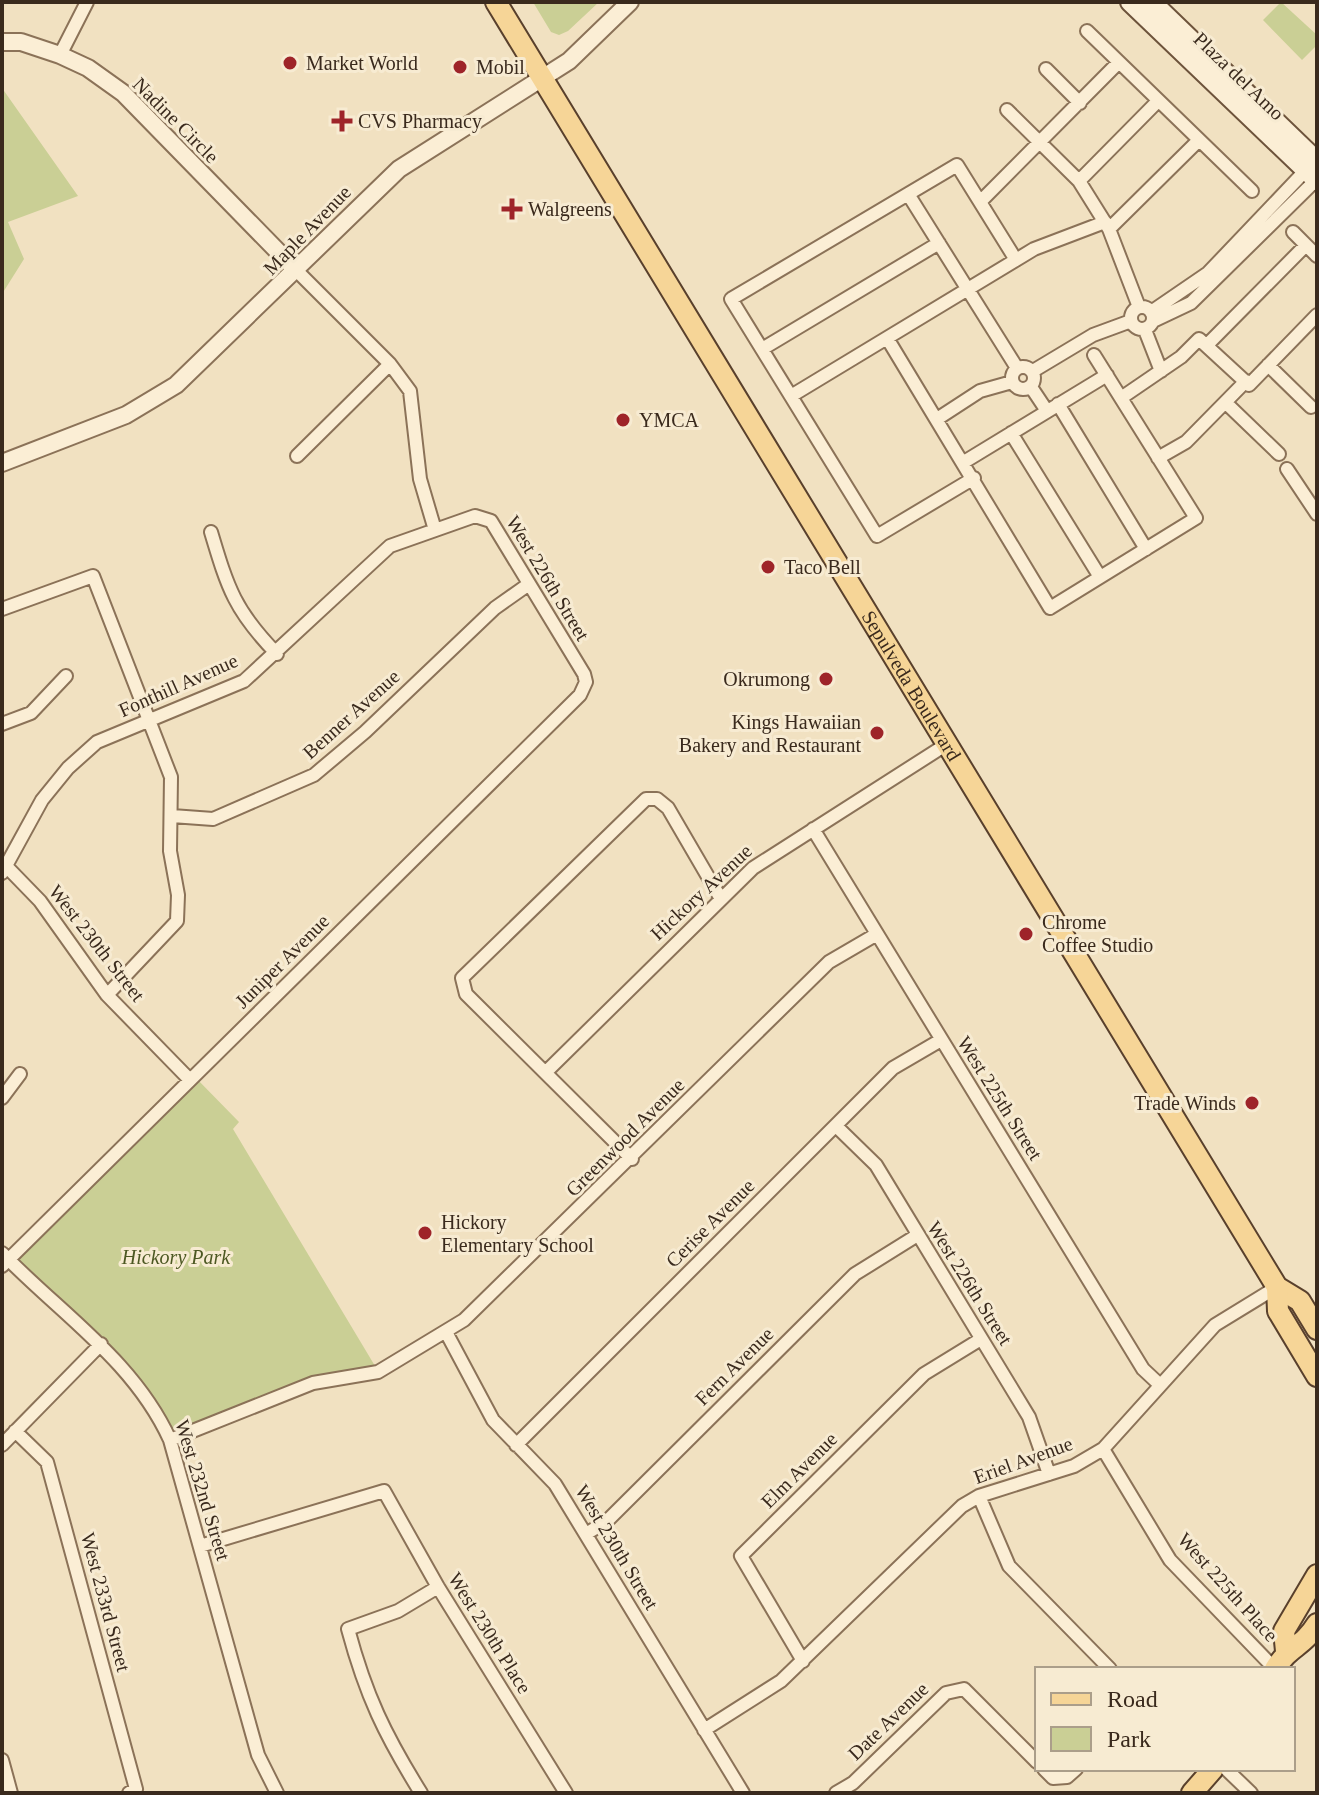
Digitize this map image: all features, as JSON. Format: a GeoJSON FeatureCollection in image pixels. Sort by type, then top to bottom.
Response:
{"type":"FeatureCollection","features":[{"type":"Feature","properties":{"kind":"main road","name":"Sepulveda Boulevard"},"geometry":{"type":"LineString","coordinates":[[496,2],[1277,1287],[1300,1301],[1317,1329]]}},
{"type":"Feature","properties":{"kind":"main road","name":"Plaza del Amo"},"geometry":{"type":"LineString","coordinates":[[1130,2],[1315,172]]}},
{"type":"Feature","properties":{"kind":"main road","name":"Plaza del Amo"},"geometry":{"type":"LineString","coordinates":[[1152,2],[1315,172]]}},
{"type":"Feature","properties":{"kind":"main road","name":"Sepulveda Boulevard"},"geometry":{"type":"LineString","coordinates":[[1277,1287],[1278,1311],[1317,1376]]}},
{"type":"Feature","properties":{"kind":"main road"},"geometry":{"type":"LineString","coordinates":[[1279,1663],[1284,1631],[1317,1575]]}},
{"type":"Feature","properties":{"kind":"main road"},"geometry":{"type":"LineString","coordinates":[[1279,1663],[1306,1642],[1317,1624]]}},
{"type":"Feature","properties":{"kind":"main road"},"geometry":{"type":"LineString","coordinates":[[1192,1793],[1211,1771]]}},
{"type":"Feature","properties":{"kind":"street"},"geometry":{"type":"LineString","coordinates":[[60,55],[87,2]]}},
{"type":"Feature","properties":{"kind":"street","name":"Maple Avenue"},"geometry":{"type":"LineString","coordinates":[[2,463],[148,404],[196,369],[399,169],[543,79],[594,40],[630,2]]}},
{"type":"Feature","properties":{"kind":"street"},"geometry":{"type":"LineString","coordinates":[[1087,31],[1252,191]]}},
{"type":"Feature","properties":{"kind":"street","name":"Nadine Circle"},"geometry":{"type":"LineString","coordinates":[[2,42],[21,42],[60,55],[88,68],[123,93],[296,270]]}},
{"type":"Feature","properties":{"kind":"street"},"geometry":{"type":"LineString","coordinates":[[981,201],[1042,143],[1119,62]]}},
{"type":"Feature","properties":{"kind":"street"},"geometry":{"type":"LineString","coordinates":[[1046,69],[1080,103]]}},
{"type":"Feature","properties":{"kind":"street"},"geometry":{"type":"LineString","coordinates":[[1079,181],[1158,101]]}},
{"type":"Feature","properties":{"kind":"street"},"geometry":{"type":"LineString","coordinates":[[1007,110],[1079,181],[1107,226],[1147,318],[1161,371]]}},
{"type":"Feature","properties":{"kind":"street"},"geometry":{"type":"LineString","coordinates":[[791,396],[1034,249],[1107,226],[1199,140]]}},
{"type":"Feature","properties":{"kind":"street"},"geometry":{"type":"LineString","coordinates":[[974,478],[877,536],[731,299],[957,165],[1016,260]]}},
{"type":"Feature","properties":{"kind":"street"},"geometry":{"type":"LineString","coordinates":[[1033,371],[1093,335],[1131,321],[1136,328],[1147,318],[1191,303],[1315,172]]}},
{"type":"Feature","properties":{"kind":"street"},"geometry":{"type":"LineString","coordinates":[[908,194],[1017,368]]}},
{"type":"Feature","properties":{"kind":"street"},"geometry":{"type":"LineString","coordinates":[[1293,232],[1317,256]]}},
{"type":"Feature","properties":{"kind":"street"},"geometry":{"type":"LineString","coordinates":[[762,349],[939,243]]}},
{"type":"Feature","properties":{"kind":"street"},"geometry":{"type":"LineString","coordinates":[[1207,345],[1306,245]]}},
{"type":"Feature","properties":{"kind":"street"},"geometry":{"type":"LineString","coordinates":[[296,270],[390,364],[410,391],[420,479],[435,530]]}},
{"type":"Feature","properties":{"kind":"street"},"geometry":{"type":"LineString","coordinates":[[1121,398],[1161,371],[1199,339],[1249,385],[1317,315]]}},
{"type":"Feature","properties":{"kind":"street"},"geometry":{"type":"LineString","coordinates":[[1307,325],[1317,335]]}},
{"type":"Feature","properties":{"kind":"street"},"geometry":{"type":"LineString","coordinates":[[887,338],[1050,608],[1196,518],[1094,355]]}},
{"type":"Feature","properties":{"kind":"street"},"geometry":{"type":"LineString","coordinates":[[297,456],[390,364]]}},
{"type":"Feature","properties":{"kind":"street"},"geometry":{"type":"LineString","coordinates":[[1268,365],[1311,407]]}},
{"type":"Feature","properties":{"kind":"street"},"geometry":{"type":"LineString","coordinates":[[1012,382],[1022,390],[1031,387],[1035,380],[1033,371],[1025,366],[1017,368]]}},
{"type":"Feature","properties":{"kind":"street"},"geometry":{"type":"LineString","coordinates":[[1012,382],[1017,368]]}},
{"type":"Feature","properties":{"kind":"street"},"geometry":{"type":"LineString","coordinates":[[964,462],[1107,375]]}},
{"type":"Feature","properties":{"kind":"street"},"geometry":{"type":"LineString","coordinates":[[1158,458],[1186,442],[1246,381]]}},
{"type":"Feature","properties":{"kind":"street"},"geometry":{"type":"LineString","coordinates":[[937,419],[980,391],[1012,382]]}},
{"type":"Feature","properties":{"kind":"street"},"geometry":{"type":"LineString","coordinates":[[1031,387],[1053,408],[1146,549]]}},
{"type":"Feature","properties":{"kind":"street"},"geometry":{"type":"LineString","coordinates":[[1226,403],[1279,454]]}},
{"type":"Feature","properties":{"kind":"street"},"geometry":{"type":"LineString","coordinates":[[1011,433],[1100,577]]}},
{"type":"Feature","properties":{"kind":"street"},"geometry":{"type":"LineString","coordinates":[[1287,469],[1312,496],[1317,514]]}},
{"type":"Feature","properties":{"kind":"street","name":"West 226th Street"},"geometry":{"type":"LineString","coordinates":[[435,530],[484,516],[497,528],[586,682]]}},
{"type":"Feature","properties":{"kind":"street","name":"Fonthill Avenue"},"geometry":{"type":"LineString","coordinates":[[4,870],[42,800],[68,768],[97,742],[244,681],[277,654],[376,556],[407,539],[435,530]]}},
{"type":"Feature","properties":{"kind":"street"},"geometry":{"type":"LineString","coordinates":[[211,532],[229,592],[248,624],[277,654]]}},
{"type":"Feature","properties":{"kind":"street"},"geometry":{"type":"LineString","coordinates":[[2,609],[93,576],[171,777],[170,851],[178,895],[177,921],[107,995]]}},
{"type":"Feature","properties":{"kind":"street","name":"Benner Avenue"},"geometry":{"type":"LineString","coordinates":[[172,816],[213,819],[314,775],[365,732],[495,608],[529,584]]}},
{"type":"Feature","properties":{"kind":"street"},"geometry":{"type":"LineString","coordinates":[[2,724],[31,713],[66,676]]}},
{"type":"Feature","properties":{"kind":"street","name":"Juniper Avenue"},"geometry":{"type":"LineString","coordinates":[[4,1259],[580,695],[586,682]]}},
{"type":"Feature","properties":{"kind":"street","name":"Hickory Avenue"},"geometry":{"type":"LineString","coordinates":[[546,1072],[764,859],[947,744]]}},
{"type":"Feature","properties":{"kind":"street"},"geometry":{"type":"LineString","coordinates":[[632,1159],[466,994],[461,983],[467,971],[640,802],[652,798],[668,808],[721,899]]}},
{"type":"Feature","properties":{"kind":"street","name":"West 225th Street"},"geometry":{"type":"LineString","coordinates":[[813,829],[1143,1369],[1159,1384]]}},
{"type":"Feature","properties":{"kind":"street","name":"West 230th Street"},"geometry":{"type":"LineString","coordinates":[[4,870],[40,901],[107,995],[190,1080]]}},
{"type":"Feature","properties":{"kind":"street","name":"Greenwood Avenue"},"geometry":{"type":"LineString","coordinates":[[170,1440],[313,1383],[369,1376],[446,1332],[480,1308],[829,962],[877,934]]}},
{"type":"Feature","properties":{"kind":"street","name":"Cerise Avenue"},"geometry":{"type":"LineString","coordinates":[[516,1445],[893,1068],[941,1040]]}},
{"type":"Feature","properties":{"kind":"street"},"geometry":{"type":"LineString","coordinates":[[2,1098],[20,1074]]}},
{"type":"Feature","properties":{"kind":"street","name":"West 226th Street"},"geometry":{"type":"LineString","coordinates":[[836,1126],[876,1165],[916,1236],[1029,1417],[1049,1474]]}},
{"type":"Feature","properties":{"kind":"street","name":"Fern Avenue"},"geometry":{"type":"LineString","coordinates":[[586,1534],[607,1521],[855,1274],[916,1236]]}},
{"type":"Feature","properties":{"kind":"street","name":"West 232nd Street"},"geometry":{"type":"LineString","coordinates":[[4,1259],[101,1344],[146,1394],[170,1440],[258,1755],[277,1793]]}},
{"type":"Feature","properties":{"kind":"street","name":"Eriel Avenue"},"geometry":{"type":"LineString","coordinates":[[704,1730],[781,1681],[962,1506],[979,1496],[1074,1466],[1103,1449],[1215,1325],[1277,1287]]}},
{"type":"Feature","properties":{"kind":"street","name":"West 230th Street"},"geometry":{"type":"LineString","coordinates":[[446,1332],[493,1420],[555,1484],[743,1793]]}},
{"type":"Feature","properties":{"kind":"street","name":"Elm Avenue"},"geometry":{"type":"LineString","coordinates":[[803,1661],[741,1556],[924,1374],[981,1339]]}},
{"type":"Feature","properties":{"kind":"street"},"geometry":{"type":"LineString","coordinates":[[2,1445],[101,1344]]}},
{"type":"Feature","properties":{"kind":"street","name":"West 233rd Street"},"geometry":{"type":"LineString","coordinates":[[15,1431],[47,1462],[136,1789],[129,1793]]}},
{"type":"Feature","properties":{"kind":"street","name":"West 225th Place"},"geometry":{"type":"LineString","coordinates":[[1103,1449],[1170,1560],[1279,1663]]}},
{"type":"Feature","properties":{"kind":"street","name":"West 230th Place"},"geometry":{"type":"LineString","coordinates":[[200,1546],[384,1491],[438,1587],[566,1793]]}},
{"type":"Feature","properties":{"kind":"street"},"geometry":{"type":"LineString","coordinates":[[979,1496],[1009,1566],[1108,1667]]}},
{"type":"Feature","properties":{"kind":"street"},"geometry":{"type":"LineString","coordinates":[[421,1793],[393,1748],[365,1692],[348,1629],[398,1611],[438,1587]]}},
{"type":"Feature","properties":{"kind":"street","name":"Date Avenue"},"geometry":{"type":"LineString","coordinates":[[836,1793],[853,1783],[946,1693],[964,1689],[1035,1760]]}},
{"type":"Feature","properties":{"kind":"street"},"geometry":{"type":"LineString","coordinates":[[2,1760],[11,1793]]}},
{"type":"Feature","properties":{"kind":"street"},"geometry":{"type":"LineString","coordinates":[[1046,1771],[1053,1778],[1067,1777],[1074,1771]]}},
{"type":"Feature","properties":{"kind":"street"},"geometry":{"type":"LineString","coordinates":[[1228,1771],[1251,1793]]}},
{"type":"Feature","properties":{"kind":"green space"},"geometry":{"type":"Polygon","coordinates":[[[533,2],[599,2],[568,31],[559,35],[551,32],[533,2]]]}},
{"type":"Feature","properties":{"kind":"green space"},"geometry":{"type":"Polygon","coordinates":[[[1281,2],[1317,35],[1317,45],[1302,60],[1263,20],[1281,2]]]}},
{"type":"Feature","properties":{"kind":"green space"},"geometry":{"type":"Polygon","coordinates":[[[2,88],[78,196],[8,222],[24,259],[2,294],[2,88]]]}},
{"type":"Feature","properties":{"kind":"green space","name":"Hickory Park"},"geometry":{"type":"Polygon","coordinates":[[[195,1077],[239,1122],[233,1129],[378,1371],[339,1377],[171,1438],[159,1412],[10,1259],[195,1077]]]}},
{"type":"Feature","properties":{"kind":"place","name":"Market World"},"geometry":{"type":"Point","coordinates":[290,63]}},
{"type":"Feature","properties":{"kind":"place","name":"Mobil"},"geometry":{"type":"Point","coordinates":[460,67]}},
{"type":"Feature","properties":{"kind":"place","name":"CVS Pharmacy"},"geometry":{"type":"Point","coordinates":[342,121]}},
{"type":"Feature","properties":{"kind":"place","name":"Walgreens"},"geometry":{"type":"Point","coordinates":[512,209]}},
{"type":"Feature","properties":{"kind":"place","name":"YMCA"},"geometry":{"type":"Point","coordinates":[623,420]}},
{"type":"Feature","properties":{"kind":"place","name":"Taco Bell"},"geometry":{"type":"Point","coordinates":[768,567]}},
{"type":"Feature","properties":{"kind":"place","name":"Okrumong"},"geometry":{"type":"Point","coordinates":[826,679]}},
{"type":"Feature","properties":{"kind":"place","name":"Kings Hawaiian Bakery and Restaurant"},"geometry":{"type":"Point","coordinates":[877,733]}},
{"type":"Feature","properties":{"kind":"place","name":"Chrome Coffee Studio"},"geometry":{"type":"Point","coordinates":[1026,934]}},
{"type":"Feature","properties":{"kind":"place","name":"Trade Winds"},"geometry":{"type":"Point","coordinates":[1252,1103]}},
{"type":"Feature","properties":{"kind":"place","name":"Hickory Elementary School"},"geometry":{"type":"Point","coordinates":[425,1233]}}]}
